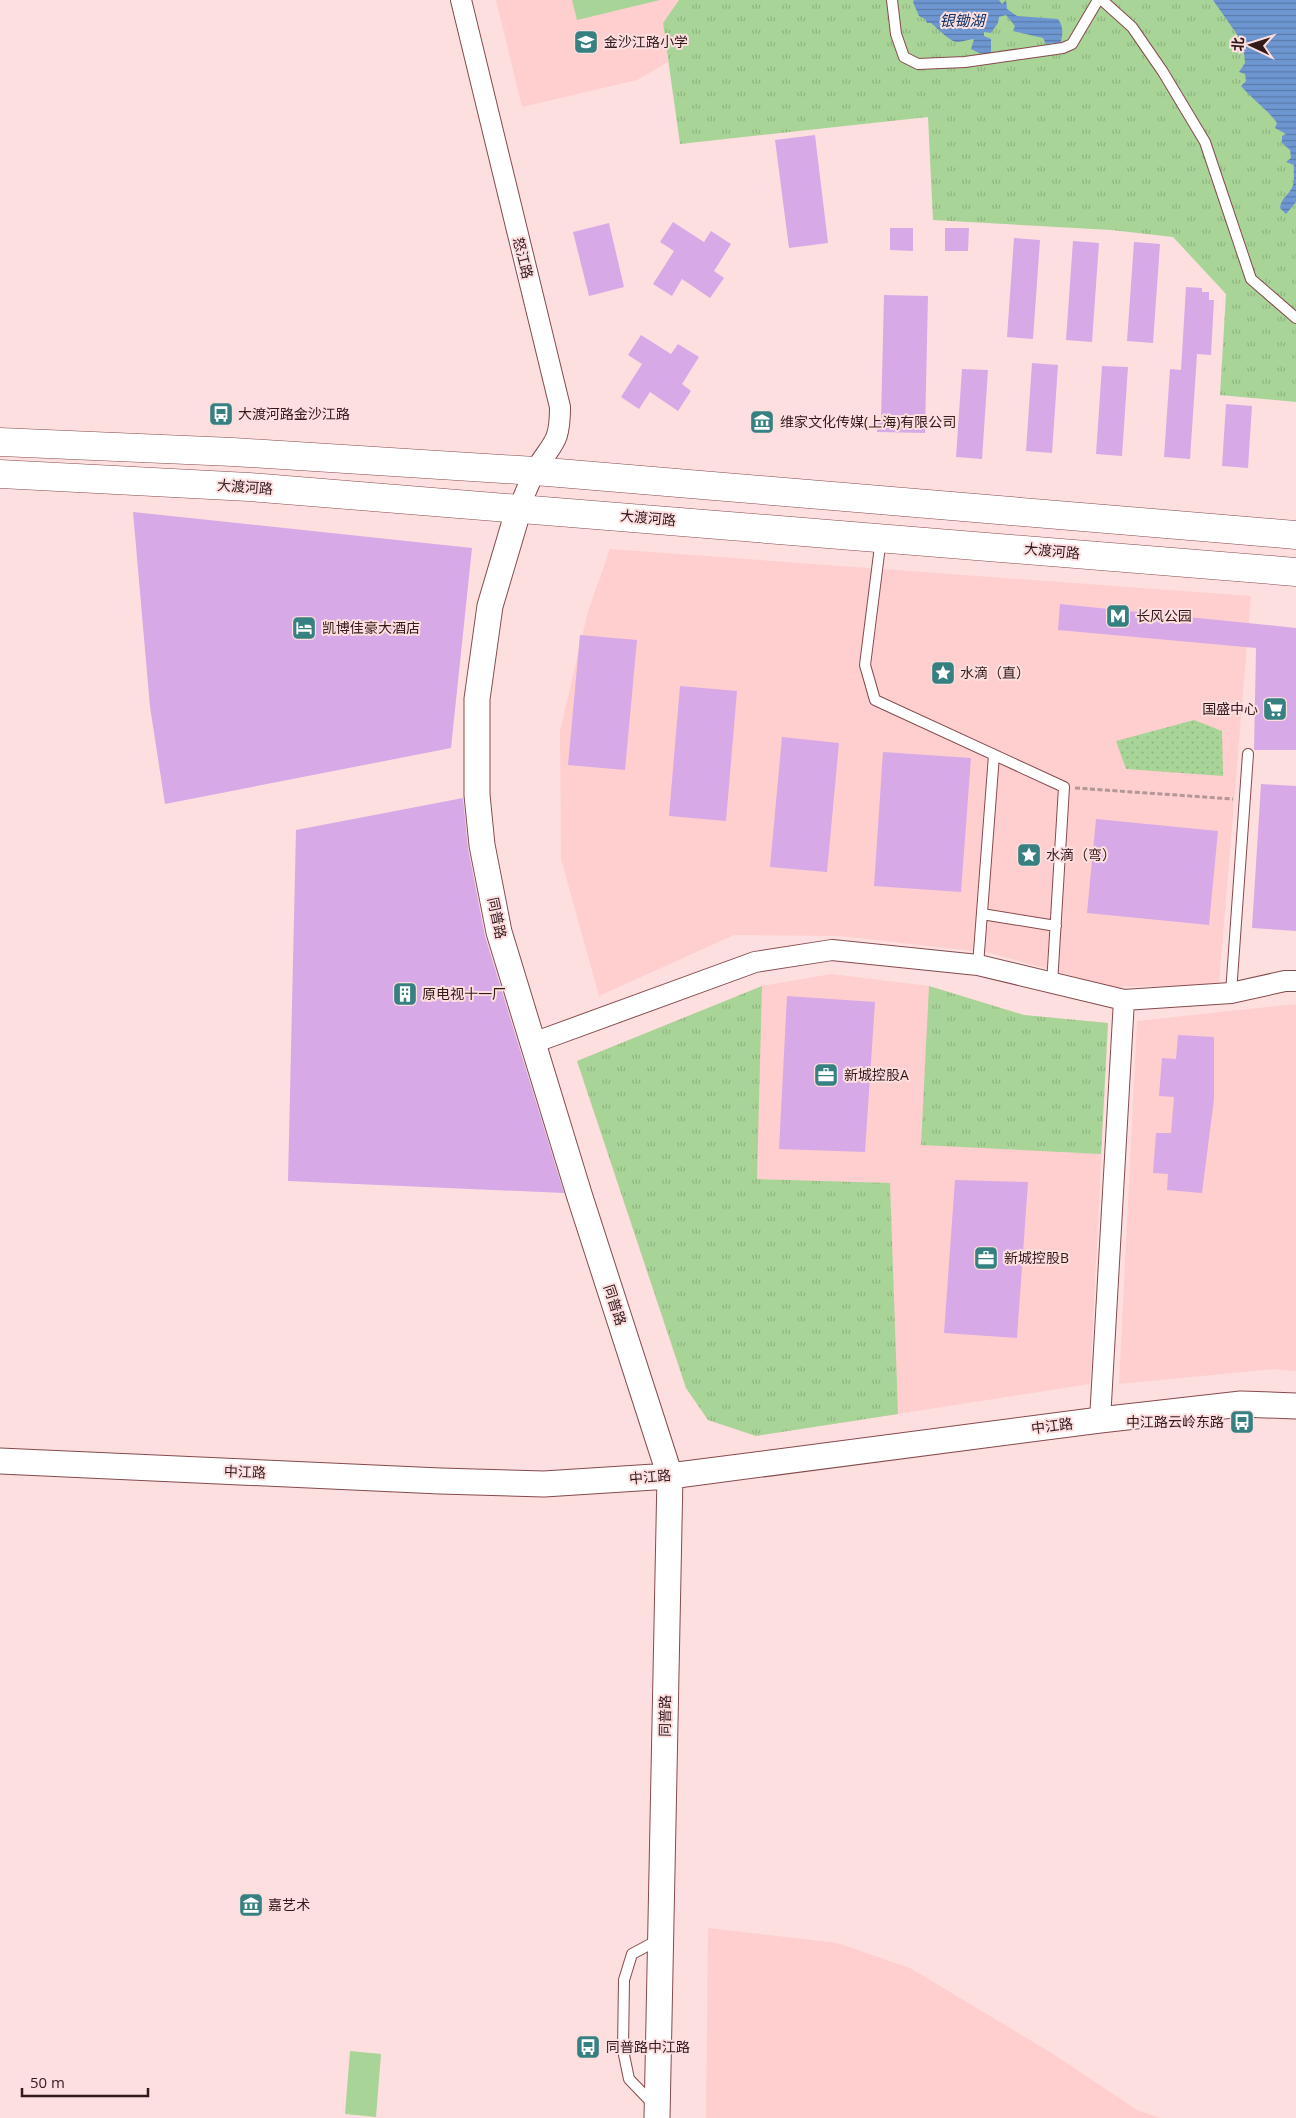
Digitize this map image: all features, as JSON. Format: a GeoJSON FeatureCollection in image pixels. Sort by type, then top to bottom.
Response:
{"type":"FeatureCollection","features":[{"type":"Feature","properties":{"kind":"main road"},"geometry":{"type":"LineString","coordinates":[[0,442],[232,452],[535,471],[1296,534]]}},
{"type":"Feature","properties":{"kind":"main road","name":"大渡河路"},"geometry":{"type":"LineString","coordinates":[[0,474],[229,485],[1296,572]]}},
{"type":"Feature","properties":{"kind":"street","name":"怒江路"},"geometry":{"type":"LineString","coordinates":[[461,0],[560,407],[560,427],[553,447],[535,471],[519,508]]}},
{"type":"Feature","properties":{"kind":"street","name":"同普路"},"geometry":{"type":"LineString","coordinates":[[519,508],[490,606],[477,699],[476,762],[482,845],[499,932],[670,1476],[657,2113]]}},
{"type":"Feature","properties":{"kind":"street"},"geometry":{"type":"LineString","coordinates":[[533,1043],[755,962],[832,950],[978,965],[1124,1000],[1231,993],[1285,981],[1296,982]]}},
{"type":"Feature","properties":{"kind":"street"},"geometry":{"type":"LineString","coordinates":[[1100,1420],[1124,1000]]}},
{"type":"Feature","properties":{"kind":"street","name":"中江路"},"geometry":{"type":"LineString","coordinates":[[0,1461],[544,1484],[670,1476],[1100,1420],[1241,1404],[1296,1406]]}},
{"type":"Feature","properties":{"kind":"lane"},"geometry":{"type":"LineString","coordinates":[[892,0],[896,34],[904,57],[918,64],[965,62],[1063,48],[1072,44],[1100,0],[1132,27],[1163,72],[1205,142],[1251,279],[1296,318]]}},
{"type":"Feature","properties":{"kind":"lane"},"geometry":{"type":"LineString","coordinates":[[882,538],[865,665],[875,700],[1064,787],[1052,984]]}},
{"type":"Feature","properties":{"kind":"lane"},"geometry":{"type":"LineString","coordinates":[[1231,993],[1248,754]]}},
{"type":"Feature","properties":{"kind":"lane"},"geometry":{"type":"LineString","coordinates":[[978,965],[994,755]]}},
{"type":"Feature","properties":{"kind":"lane"},"geometry":{"type":"LineString","coordinates":[[982,914],[1056,926]]}},
{"type":"Feature","properties":{"kind":"lane"},"geometry":{"type":"LineString","coordinates":[[657,2113],[629,2079],[623,2050],[624,1980],[632,1954],[660,1939]]}},
{"type":"Feature","properties":{"kind":"path"},"geometry":{"type":"LineString","coordinates":[[1064,787],[1245,799]]}},
{"type":"Feature","properties":{"kind":"shaded area","name":"金沙江路小学"},"geometry":{"type":"Polygon","coordinates":[[[496,0],[679,0],[663,23],[668,62],[637,80],[522,107],[496,0]]]}},
{"type":"Feature","properties":{"kind":"shaded area"},"geometry":{"type":"Polygon","coordinates":[[[610,549],[1251,596],[1219,985],[1112,987],[990,953],[839,936],[734,935],[599,996],[561,859],[560,731],[588,611],[610,549]]]}},
{"type":"Feature","properties":{"kind":"shaded area"},"geometry":{"type":"Polygon","coordinates":[[[831,974],[929,986],[1024,1015],[1108,1023],[1090,1384],[756,1436],[708,1420],[686,1388],[577,1061],[762,986],[831,974]]]}},
{"type":"Feature","properties":{"kind":"shaded area"},"geometry":{"type":"Polygon","coordinates":[[[1296,1004],[1296,1371],[1274,1369],[1119,1384],[1137,1021],[1296,1004]]]}},
{"type":"Feature","properties":{"kind":"shaded area"},"geometry":{"type":"Polygon","coordinates":[[[708,1928],[837,1943],[910,1968],[1050,2052],[1137,2110],[1160,2118],[706,2118],[708,1928]]]}},
{"type":"Feature","properties":{"kind":"green space"},"geometry":{"type":"Polygon","coordinates":[[[572,0],[660,0],[577,20],[572,0]]]}},
{"type":"Feature","properties":{"kind":"green space"},"geometry":{"type":"Polygon","coordinates":[[[679,0],[1296,0],[1296,402],[1220,395],[1226,294],[1173,237],[1111,230],[933,220],[928,117],[680,144],[663,23],[679,0]]]}},
{"type":"Feature","properties":{"kind":"green space"},"geometry":{"type":"Polygon","coordinates":[[[1194,720],[1222,731],[1223,776],[1126,769],[1116,741],[1194,720]]]}},
{"type":"Feature","properties":{"kind":"green space"},"geometry":{"type":"Polygon","coordinates":[[[762,986],[757,1179],[890,1183],[898,1414],[756,1436],[708,1420],[686,1388],[577,1061],[762,986]]]}},
{"type":"Feature","properties":{"kind":"green space"},"geometry":{"type":"Polygon","coordinates":[[[929,986],[1024,1015],[1108,1023],[1101,1154],[921,1145],[929,986]]]}},
{"type":"Feature","properties":{"kind":"green space"},"geometry":{"type":"Polygon","coordinates":[[[350,2051],[381,2054],[376,2117],[345,2114],[350,2051]]]}},
{"type":"Feature","properties":{"kind":"water","name":"银锄湖"},"geometry":{"type":"Polygon","coordinates":[[[914,0],[999,0],[1002,4],[1006,0],[1007,9],[1017,16],[1058,19],[1061,25],[1062,38],[1060,45],[1046,44],[1043,38],[1013,31],[1015,26],[1006,15],[999,17],[998,23],[991,33],[984,32],[984,36],[991,39],[991,55],[979,53],[971,49],[974,39],[955,42],[931,23],[927,23],[925,19],[919,16],[913,2],[914,0]]]}},
{"type":"Feature","properties":{"kind":"water"},"geometry":{"type":"Polygon","coordinates":[[[1213,0],[1296,0],[1296,202],[1286,214],[1280,208],[1282,201],[1293,185],[1294,165],[1286,162],[1291,158],[1290,150],[1282,143],[1282,136],[1286,134],[1275,128],[1277,123],[1273,118],[1241,86],[1246,81],[1245,74],[1239,72],[1245,63],[1243,43],[1213,0]]]}},
{"type":"Feature","properties":{"kind":"building"},"geometry":{"type":"Polygon","coordinates":[[[815,135],[828,243],[789,248],[775,140],[815,135]]]}},
{"type":"Feature","properties":{"kind":"building"},"geometry":{"type":"Polygon","coordinates":[[[673,222],[704,242],[711,231],[731,244],[714,271],[724,278],[710,298],[682,279],[672,296],[653,284],[674,251],[660,242],[673,222]]]}},
{"type":"Feature","properties":{"kind":"building"},"geometry":{"type":"Polygon","coordinates":[[[609,223],[624,287],[589,296],[573,232],[609,223]]]}},
{"type":"Feature","properties":{"kind":"building"},"geometry":{"type":"Polygon","coordinates":[[[890,228],[913,228],[913,251],[890,250],[890,228]]]}},
{"type":"Feature","properties":{"kind":"building"},"geometry":{"type":"Polygon","coordinates":[[[945,228],[969,228],[968,251],[945,251],[945,228]]]}},
{"type":"Feature","properties":{"kind":"building"},"geometry":{"type":"Polygon","coordinates":[[[1014,238],[1040,240],[1033,339],[1007,337],[1014,238]]]}},
{"type":"Feature","properties":{"kind":"building"},"geometry":{"type":"Polygon","coordinates":[[[1073,241],[1099,243],[1092,342],[1066,340],[1073,241]]]}},
{"type":"Feature","properties":{"kind":"building"},"geometry":{"type":"Polygon","coordinates":[[[1134,242],[1160,244],[1153,343],[1127,341],[1134,242]]]}},
{"type":"Feature","properties":{"kind":"building"},"geometry":{"type":"Polygon","coordinates":[[[1186,287],[1202,288],[1202,292],[1209,292],[1209,300],[1214,300],[1211,355],[1197,354],[1190,459],[1164,457],[1170,369],[1181,370],[1186,287]]]}},
{"type":"Feature","properties":{"kind":"building"},"geometry":{"type":"Polygon","coordinates":[[[884,295],[928,296],[925,433],[877,432],[878,419],[881,419],[884,295]]]}},
{"type":"Feature","properties":{"kind":"building"},"geometry":{"type":"Polygon","coordinates":[[[641,335],[671,354],[678,344],[699,357],[682,384],[691,391],[678,411],[650,392],[639,409],[621,397],[642,364],[628,355],[641,335]]]}},
{"type":"Feature","properties":{"kind":"building"},"geometry":{"type":"Polygon","coordinates":[[[1032,363],[1058,365],[1052,453],[1026,451],[1032,363]]]}},
{"type":"Feature","properties":{"kind":"building"},"geometry":{"type":"Polygon","coordinates":[[[1102,366],[1128,367],[1122,456],[1096,454],[1102,366]]]}},
{"type":"Feature","properties":{"kind":"building"},"geometry":{"type":"Polygon","coordinates":[[[962,369],[988,370],[982,459],[956,457],[962,369]]]}},
{"type":"Feature","properties":{"kind":"building"},"geometry":{"type":"Polygon","coordinates":[[[1226,404],[1252,406],[1248,468],[1222,466],[1226,404]]]}},
{"type":"Feature","properties":{"kind":"building","name":"凯博佳豪大酒店"},"geometry":{"type":"Polygon","coordinates":[[[133,512],[472,548],[451,748],[165,804],[150,707],[133,512]]]}},
{"type":"Feature","properties":{"kind":"building"},"geometry":{"type":"Polygon","coordinates":[[[1060,604],[1296,628],[1296,750],[1254,750],[1256,648],[1058,630],[1060,604]]]}},
{"type":"Feature","properties":{"kind":"building"},"geometry":{"type":"Polygon","coordinates":[[[580,635],[637,640],[625,770],[568,765],[580,635]]]}},
{"type":"Feature","properties":{"kind":"building"},"geometry":{"type":"Polygon","coordinates":[[[680,686],[737,691],[726,821],[669,816],[680,686]]]}},
{"type":"Feature","properties":{"kind":"building"},"geometry":{"type":"Polygon","coordinates":[[[782,737],[839,743],[827,872],[770,867],[782,737]]]}},
{"type":"Feature","properties":{"kind":"building"},"geometry":{"type":"Polygon","coordinates":[[[883,752],[971,758],[961,892],[874,886],[883,752]]]}},
{"type":"Feature","properties":{"kind":"building"},"geometry":{"type":"Polygon","coordinates":[[[1261,784],[1296,786],[1296,931],[1252,928],[1261,784]]]}},
{"type":"Feature","properties":{"kind":"building","name":"原电视十一厂"},"geometry":{"type":"Polygon","coordinates":[[[463,798],[468,848],[485,936],[564,1193],[288,1181],[296,830],[463,798]]]}},
{"type":"Feature","properties":{"kind":"building"},"geometry":{"type":"Polygon","coordinates":[[[1096,819],[1218,831],[1209,925],[1087,913],[1096,819]]]}},
{"type":"Feature","properties":{"kind":"building","name":"新城控股A"},"geometry":{"type":"Polygon","coordinates":[[[787,996],[875,1002],[865,1152],[779,1149],[787,996]]]}},
{"type":"Feature","properties":{"kind":"building"},"geometry":{"type":"Polygon","coordinates":[[[1178,1035],[1214,1037],[1214,1099],[1202,1193],[1167,1190],[1168,1174],[1153,1173],[1156,1133],[1171,1133],[1174,1097],[1159,1096],[1162,1058],[1176,1059],[1178,1035]]]}},
{"type":"Feature","properties":{"kind":"building","name":"新城控股B"},"geometry":{"type":"Polygon","coordinates":[[[955,1180],[1028,1182],[1017,1338],[944,1333],[955,1180]]]}},
{"type":"Feature","properties":{"kind":"place","name":"金沙江路小学"},"geometry":{"type":"Point","coordinates":[586,42]}},
{"type":"Feature","properties":{"kind":"place","name":"大渡河路金沙江路"},"geometry":{"type":"Point","coordinates":[221,414]}},
{"type":"Feature","properties":{"kind":"place","name":"维家文化传媒(上海)有限公司"},"geometry":{"type":"Point","coordinates":[762,422]}},
{"type":"Feature","properties":{"kind":"place","name":"长风公园"},"geometry":{"type":"Point","coordinates":[1118,616]}},
{"type":"Feature","properties":{"kind":"place","name":"凯博佳豪大酒店"},"geometry":{"type":"Point","coordinates":[304,628]}},
{"type":"Feature","properties":{"kind":"place","name":"水滴（直）"},"geometry":{"type":"Point","coordinates":[943,673]}},
{"type":"Feature","properties":{"kind":"place","name":"国盛中心"},"geometry":{"type":"Point","coordinates":[1275,709]}},
{"type":"Feature","properties":{"kind":"place","name":"水滴（弯）"},"geometry":{"type":"Point","coordinates":[1029,855]}},
{"type":"Feature","properties":{"kind":"place","name":"原电视十一厂"},"geometry":{"type":"Point","coordinates":[405,994]}},
{"type":"Feature","properties":{"kind":"place","name":"新城控股A"},"geometry":{"type":"Point","coordinates":[826,1075]}},
{"type":"Feature","properties":{"kind":"place","name":"新城控股B"},"geometry":{"type":"Point","coordinates":[986,1258]}},
{"type":"Feature","properties":{"kind":"place","name":"中江路云岭东路"},"geometry":{"type":"Point","coordinates":[1242,1422]}},
{"type":"Feature","properties":{"kind":"place","name":"嘉艺术"},"geometry":{"type":"Point","coordinates":[251,1905]}},
{"type":"Feature","properties":{"kind":"place","name":"同普路中江路"},"geometry":{"type":"Point","coordinates":[588,2047]}}]}
